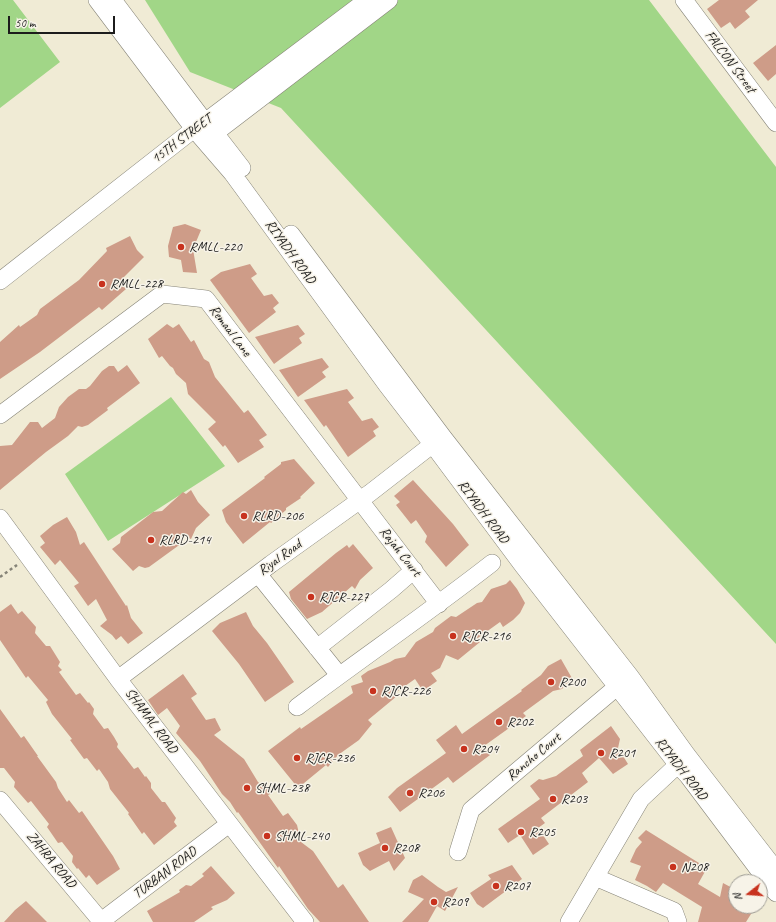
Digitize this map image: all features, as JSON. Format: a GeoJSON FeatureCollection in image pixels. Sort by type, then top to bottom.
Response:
{"type":"FeatureCollection","features":[{"type":"Feature","properties":{"kind":"street"},"geometry":{"type":"LineString","coordinates":[[96,0],[205,128]]}},
{"type":"Feature","properties":{"kind":"street"},"geometry":{"type":"LineString","coordinates":[[113,0],[205,128]]}},
{"type":"Feature","properties":{"kind":"street","name":"15TH STREET"},"geometry":{"type":"LineString","coordinates":[[0,281],[205,128],[367,0]]}},
{"type":"Feature","properties":{"kind":"street"},"geometry":{"type":"LineString","coordinates":[[205,128],[389,0]]}},
{"type":"Feature","properties":{"kind":"street","name":"FALCON Street"},"geometry":{"type":"LineString","coordinates":[[684,0],[776,123]]}},
{"type":"Feature","properties":{"kind":"street","name":"RIYADH ROAD"},"geometry":{"type":"LineString","coordinates":[[205,128],[438,441],[682,759],[776,870]]}},
{"type":"Feature","properties":{"kind":"street","name":"Remaal Lane"},"geometry":{"type":"LineString","coordinates":[[0,415],[162,294],[206,299],[360,500]]}},
{"type":"Feature","properties":{"kind":"street","name":"Riyal Road"},"geometry":{"type":"LineString","coordinates":[[118,679],[438,441]]}},
{"type":"Feature","properties":{"kind":"street","name":"Rajah Court"},"geometry":{"type":"LineString","coordinates":[[360,500],[439,604]]}},
{"type":"Feature","properties":{"kind":"street","name":"SHAMAL ROAD"},"geometry":{"type":"LineString","coordinates":[[0,518],[118,679],[305,922]]}},
{"type":"Feature","properties":{"kind":"street"},"geometry":{"type":"LineString","coordinates":[[297,707],[339,675],[439,604],[492,563]]}},
{"type":"Feature","properties":{"kind":"street"},"geometry":{"type":"LineString","coordinates":[[318,648],[414,570]]}},
{"type":"Feature","properties":{"kind":"street"},"geometry":{"type":"LineString","coordinates":[[258,574],[339,675]]}},
{"type":"Feature","properties":{"kind":"street","name":"Rancho Court"},"geometry":{"type":"LineString","coordinates":[[458,852],[472,810],[624,682]]}},
{"type":"Feature","properties":{"kind":"street"},"geometry":{"type":"LineString","coordinates":[[572,921],[641,799],[682,759]]}},
{"type":"Feature","properties":{"kind":"street","name":"RIYADH ROAD"},"geometry":{"type":"LineString","coordinates":[[682,759],[688,776],[776,893]]}},
{"type":"Feature","properties":{"kind":"street","name":"ZAHRA ROAD"},"geometry":{"type":"LineString","coordinates":[[0,800],[101,921]]}},
{"type":"Feature","properties":{"kind":"street","name":"TURBAN ROAD"},"geometry":{"type":"LineString","coordinates":[[101,921],[229,824]]}},
{"type":"Feature","properties":{"kind":"street"},"geometry":{"type":"LineString","coordinates":[[595,878],[674,911],[678,922]]}},
{"type":"Feature","properties":{"kind":"path"},"geometry":{"type":"LineString","coordinates":[[0,577],[28,556]]}},
{"type":"Feature","properties":{"kind":"green space"},"geometry":{"type":"Polygon","coordinates":[[[0,0],[13,0],[60,62],[0,108],[0,0]]]}},
{"type":"Feature","properties":{"kind":"green space"},"geometry":{"type":"Polygon","coordinates":[[[145,0],[649,0],[776,167],[776,644],[281,108],[190,72],[145,0]]]}},
{"type":"Feature","properties":{"kind":"green space"},"geometry":{"type":"Polygon","coordinates":[[[171,397],[225,466],[108,541],[65,474],[171,397]]]}},
{"type":"Feature","properties":{"kind":"building"},"geometry":{"type":"Polygon","coordinates":[[[719,0],[758,0],[745,11],[750,17],[735,29],[730,22],[721,28],[707,9],[719,0]]]}},
{"type":"Feature","properties":{"kind":"building"},"geometry":{"type":"Polygon","coordinates":[[[776,45],[776,74],[768,81],[753,63],[776,45]]]}},
{"type":"Feature","properties":{"kind":"building","name":"RMLL-220"},"geometry":{"type":"Polygon","coordinates":[[[185,224],[201,230],[193,249],[197,273],[183,272],[181,260],[169,257],[168,246],[173,227],[185,224]]]}},
{"type":"Feature","properties":{"kind":"building"},"geometry":{"type":"Polygon","coordinates":[[[130,236],[137,250],[144,257],[119,282],[126,289],[102,310],[99,307],[40,352],[0,379],[0,342],[19,325],[20,327],[37,315],[40,309],[79,280],[107,251],[106,248],[130,236]]]}},
{"type":"Feature","properties":{"kind":"building"},"geometry":{"type":"Polygon","coordinates":[[[250,264],[257,274],[251,278],[264,296],[272,294],[279,303],[273,308],[276,312],[249,333],[210,280],[221,272],[250,264]]]}},
{"type":"Feature","properties":{"kind":"building"},"geometry":{"type":"Polygon","coordinates":[[[167,324],[173,328],[179,324],[191,342],[194,340],[204,359],[209,362],[215,377],[244,413],[248,410],[267,435],[259,440],[264,447],[238,463],[225,445],[223,447],[208,429],[216,422],[188,394],[186,383],[176,374],[173,368],[162,356],[159,358],[148,339],[167,324]]]}},
{"type":"Feature","properties":{"kind":"building"},"geometry":{"type":"Polygon","coordinates":[[[298,325],[305,334],[299,338],[302,343],[274,364],[255,337],[298,325]]]}},
{"type":"Feature","properties":{"kind":"building"},"geometry":{"type":"Polygon","coordinates":[[[322,358],[329,367],[322,372],[326,377],[298,397],[279,370],[322,358]]]}},
{"type":"Feature","properties":{"kind":"building"},"geometry":{"type":"Polygon","coordinates":[[[127,365],[140,383],[107,408],[108,410],[88,425],[82,427],[78,426],[68,436],[0,490],[0,446],[12,445],[30,422],[38,422],[42,428],[55,418],[59,407],[68,397],[79,389],[86,389],[90,386],[102,371],[109,366],[114,366],[118,372],[127,365]]]}},
{"type":"Feature","properties":{"kind":"building"},"geometry":{"type":"Polygon","coordinates":[[[347,389],[354,398],[348,402],[362,421],[372,418],[379,427],[373,431],[376,436],[348,457],[326,425],[324,427],[304,400],[347,389]]]}},
{"type":"Feature","properties":{"kind":"building"},"geometry":{"type":"Polygon","coordinates":[[[294,459],[315,483],[300,497],[301,498],[286,508],[286,510],[271,523],[270,522],[243,544],[226,522],[222,510],[265,478],[264,477],[281,464],[281,462],[294,459]]]}},
{"type":"Feature","properties":{"kind":"building"},"geometry":{"type":"Polygon","coordinates":[[[413,480],[453,524],[469,545],[446,567],[425,542],[427,536],[416,520],[411,524],[396,505],[400,502],[394,496],[413,480]]]}},
{"type":"Feature","properties":{"kind":"building"},"geometry":{"type":"Polygon","coordinates":[[[191,490],[198,502],[210,515],[196,528],[191,539],[182,535],[182,543],[149,567],[145,568],[139,566],[133,571],[112,549],[120,543],[121,537],[153,512],[162,511],[183,492],[186,494],[191,490]]]}},
{"type":"Feature","properties":{"kind":"building"},"geometry":{"type":"Polygon","coordinates":[[[67,517],[76,532],[80,545],[84,542],[126,606],[127,605],[131,618],[143,633],[128,644],[121,636],[116,640],[100,626],[107,620],[96,599],[88,606],[74,586],[79,583],[60,560],[55,565],[40,547],[45,543],[40,536],[53,525],[67,517]]]}},
{"type":"Feature","properties":{"kind":"building"},"geometry":{"type":"Polygon","coordinates":[[[353,544],[373,568],[360,580],[355,589],[352,586],[322,612],[307,619],[291,599],[289,592],[336,553],[347,545],[349,548],[353,544]]]}},
{"type":"Feature","properties":{"kind":"building"},"geometry":{"type":"Polygon","coordinates":[[[510,580],[525,603],[520,613],[513,620],[503,627],[500,622],[475,640],[480,642],[458,660],[446,655],[440,668],[431,673],[437,681],[423,691],[415,679],[395,693],[397,696],[368,720],[372,724],[359,740],[338,755],[328,767],[326,765],[298,788],[268,751],[300,727],[301,729],[353,693],[351,686],[363,682],[361,676],[368,671],[395,659],[405,657],[416,642],[433,632],[435,628],[451,616],[456,617],[477,603],[482,602],[491,589],[506,584],[510,580]]]}},
{"type":"Feature","properties":{"kind":"building"},"geometry":{"type":"Polygon","coordinates":[[[11,604],[18,614],[22,611],[36,627],[35,633],[46,646],[50,646],[60,662],[58,666],[62,670],[59,672],[76,695],[80,693],[88,703],[89,702],[94,709],[93,714],[104,729],[108,728],[118,744],[117,747],[134,769],[138,767],[145,777],[146,776],[151,783],[151,788],[162,802],[165,802],[176,818],[174,822],[177,826],[154,845],[144,832],[142,834],[128,814],[129,813],[110,789],[108,782],[99,769],[97,771],[87,758],[84,759],[70,740],[72,739],[52,714],[46,702],[48,700],[28,676],[26,678],[0,640],[0,612],[11,604]]]}},
{"type":"Feature","properties":{"kind":"building"},"geometry":{"type":"Polygon","coordinates":[[[246,612],[253,626],[267,643],[294,682],[265,702],[239,664],[212,631],[220,623],[246,612]]]}},
{"type":"Feature","properties":{"kind":"building"},"geometry":{"type":"Polygon","coordinates":[[[561,659],[573,680],[566,684],[562,689],[553,691],[523,713],[526,716],[484,746],[490,755],[453,783],[448,777],[400,812],[388,797],[397,788],[446,753],[436,740],[456,725],[462,734],[522,691],[521,690],[541,675],[548,666],[561,659]]]}},
{"type":"Feature","properties":{"kind":"building"},"geometry":{"type":"Polygon","coordinates":[[[183,674],[197,694],[191,698],[206,720],[215,718],[221,730],[214,735],[244,759],[258,782],[272,793],[268,795],[283,816],[288,813],[297,825],[301,842],[313,851],[338,888],[343,884],[369,922],[320,922],[308,909],[279,866],[278,868],[238,812],[237,813],[230,802],[222,794],[200,761],[176,733],[180,726],[167,708],[158,715],[148,700],[183,674]]]}},
{"type":"Feature","properties":{"kind":"building"},"geometry":{"type":"Polygon","coordinates":[[[0,709],[21,738],[24,736],[56,782],[67,802],[69,800],[79,813],[82,811],[113,856],[120,869],[97,885],[89,875],[86,878],[78,868],[77,869],[72,862],[73,856],[62,842],[58,843],[47,827],[49,824],[31,801],[28,803],[14,787],[15,782],[4,768],[0,768],[0,709]]]}},
{"type":"Feature","properties":{"kind":"building"},"geometry":{"type":"Polygon","coordinates":[[[611,726],[620,739],[618,748],[628,764],[613,774],[599,758],[582,773],[588,782],[541,818],[545,823],[538,828],[549,844],[533,855],[520,835],[508,843],[498,829],[540,799],[530,786],[539,779],[543,780],[556,776],[583,756],[580,750],[611,726]]]}},
{"type":"Feature","properties":{"kind":"building","name":"R208"},"geometry":{"type":"Polygon","coordinates":[[[391,827],[405,858],[394,871],[389,861],[370,871],[363,865],[358,853],[380,843],[376,833],[391,827]]]}},
{"type":"Feature","properties":{"kind":"building","name":"N208"},"geometry":{"type":"Polygon","coordinates":[[[646,830],[707,868],[698,884],[720,897],[723,883],[728,886],[728,914],[751,914],[746,922],[698,922],[702,907],[663,883],[656,892],[635,880],[641,866],[630,862],[636,849],[642,842],[638,838],[646,830]]]}},
{"type":"Feature","properties":{"kind":"building","name":"R207"},"geometry":{"type":"Polygon","coordinates":[[[512,865],[522,879],[483,908],[477,904],[470,893],[491,879],[488,875],[512,865]]]}},
{"type":"Feature","properties":{"kind":"building"},"geometry":{"type":"Polygon","coordinates":[[[211,866],[235,893],[227,900],[211,907],[213,909],[194,922],[153,922],[147,911],[180,892],[179,890],[186,885],[191,886],[204,876],[202,874],[211,866]]]}},
{"type":"Feature","properties":{"kind":"building","name":"R209"},"geometry":{"type":"Polygon","coordinates":[[[422,875],[446,892],[458,887],[445,911],[437,906],[428,922],[402,922],[424,899],[408,892],[413,880],[422,875]]]}},
{"type":"Feature","properties":{"kind":"building"},"geometry":{"type":"Polygon","coordinates":[[[26,901],[47,922],[4,922],[15,910],[26,901]]]}},
{"type":"Feature","properties":{"kind":"place","name":"RMLL-220"},"geometry":{"type":"Point","coordinates":[181,247]}},
{"type":"Feature","properties":{"kind":"place","name":"RMLL-228"},"geometry":{"type":"Point","coordinates":[102,284]}},
{"type":"Feature","properties":{"kind":"place","name":"RLRD-206"},"geometry":{"type":"Point","coordinates":[244,516]}},
{"type":"Feature","properties":{"kind":"place","name":"RLRD-214"},"geometry":{"type":"Point","coordinates":[151,540]}},
{"type":"Feature","properties":{"kind":"place","name":"RJCR-227"},"geometry":{"type":"Point","coordinates":[311,597]}},
{"type":"Feature","properties":{"kind":"place","name":"RJCR-216"},"geometry":{"type":"Point","coordinates":[453,636]}},
{"type":"Feature","properties":{"kind":"place","name":"R200"},"geometry":{"type":"Point","coordinates":[551,682]}},
{"type":"Feature","properties":{"kind":"place","name":"RJCR-226"},"geometry":{"type":"Point","coordinates":[373,691]}},
{"type":"Feature","properties":{"kind":"place","name":"R202"},"geometry":{"type":"Point","coordinates":[499,722]}},
{"type":"Feature","properties":{"kind":"place","name":"R204"},"geometry":{"type":"Point","coordinates":[464,749]}},
{"type":"Feature","properties":{"kind":"place","name":"R201"},"geometry":{"type":"Point","coordinates":[601,753]}},
{"type":"Feature","properties":{"kind":"place","name":"RJCR-236"},"geometry":{"type":"Point","coordinates":[297,758]}},
{"type":"Feature","properties":{"kind":"place","name":"SHML-238"},"geometry":{"type":"Point","coordinates":[247,788]}},
{"type":"Feature","properties":{"kind":"place","name":"R206"},"geometry":{"type":"Point","coordinates":[410,793]}},
{"type":"Feature","properties":{"kind":"place","name":"R203"},"geometry":{"type":"Point","coordinates":[553,799]}},
{"type":"Feature","properties":{"kind":"place","name":"R205"},"geometry":{"type":"Point","coordinates":[521,832]}},
{"type":"Feature","properties":{"kind":"place","name":"SHML-240"},"geometry":{"type":"Point","coordinates":[267,836]}},
{"type":"Feature","properties":{"kind":"place","name":"R208"},"geometry":{"type":"Point","coordinates":[385,848]}},
{"type":"Feature","properties":{"kind":"place","name":"N208"},"geometry":{"type":"Point","coordinates":[673,867]}},
{"type":"Feature","properties":{"kind":"place","name":"R207"},"geometry":{"type":"Point","coordinates":[496,886]}},
{"type":"Feature","properties":{"kind":"place","name":"R209"},"geometry":{"type":"Point","coordinates":[434,902]}}]}
